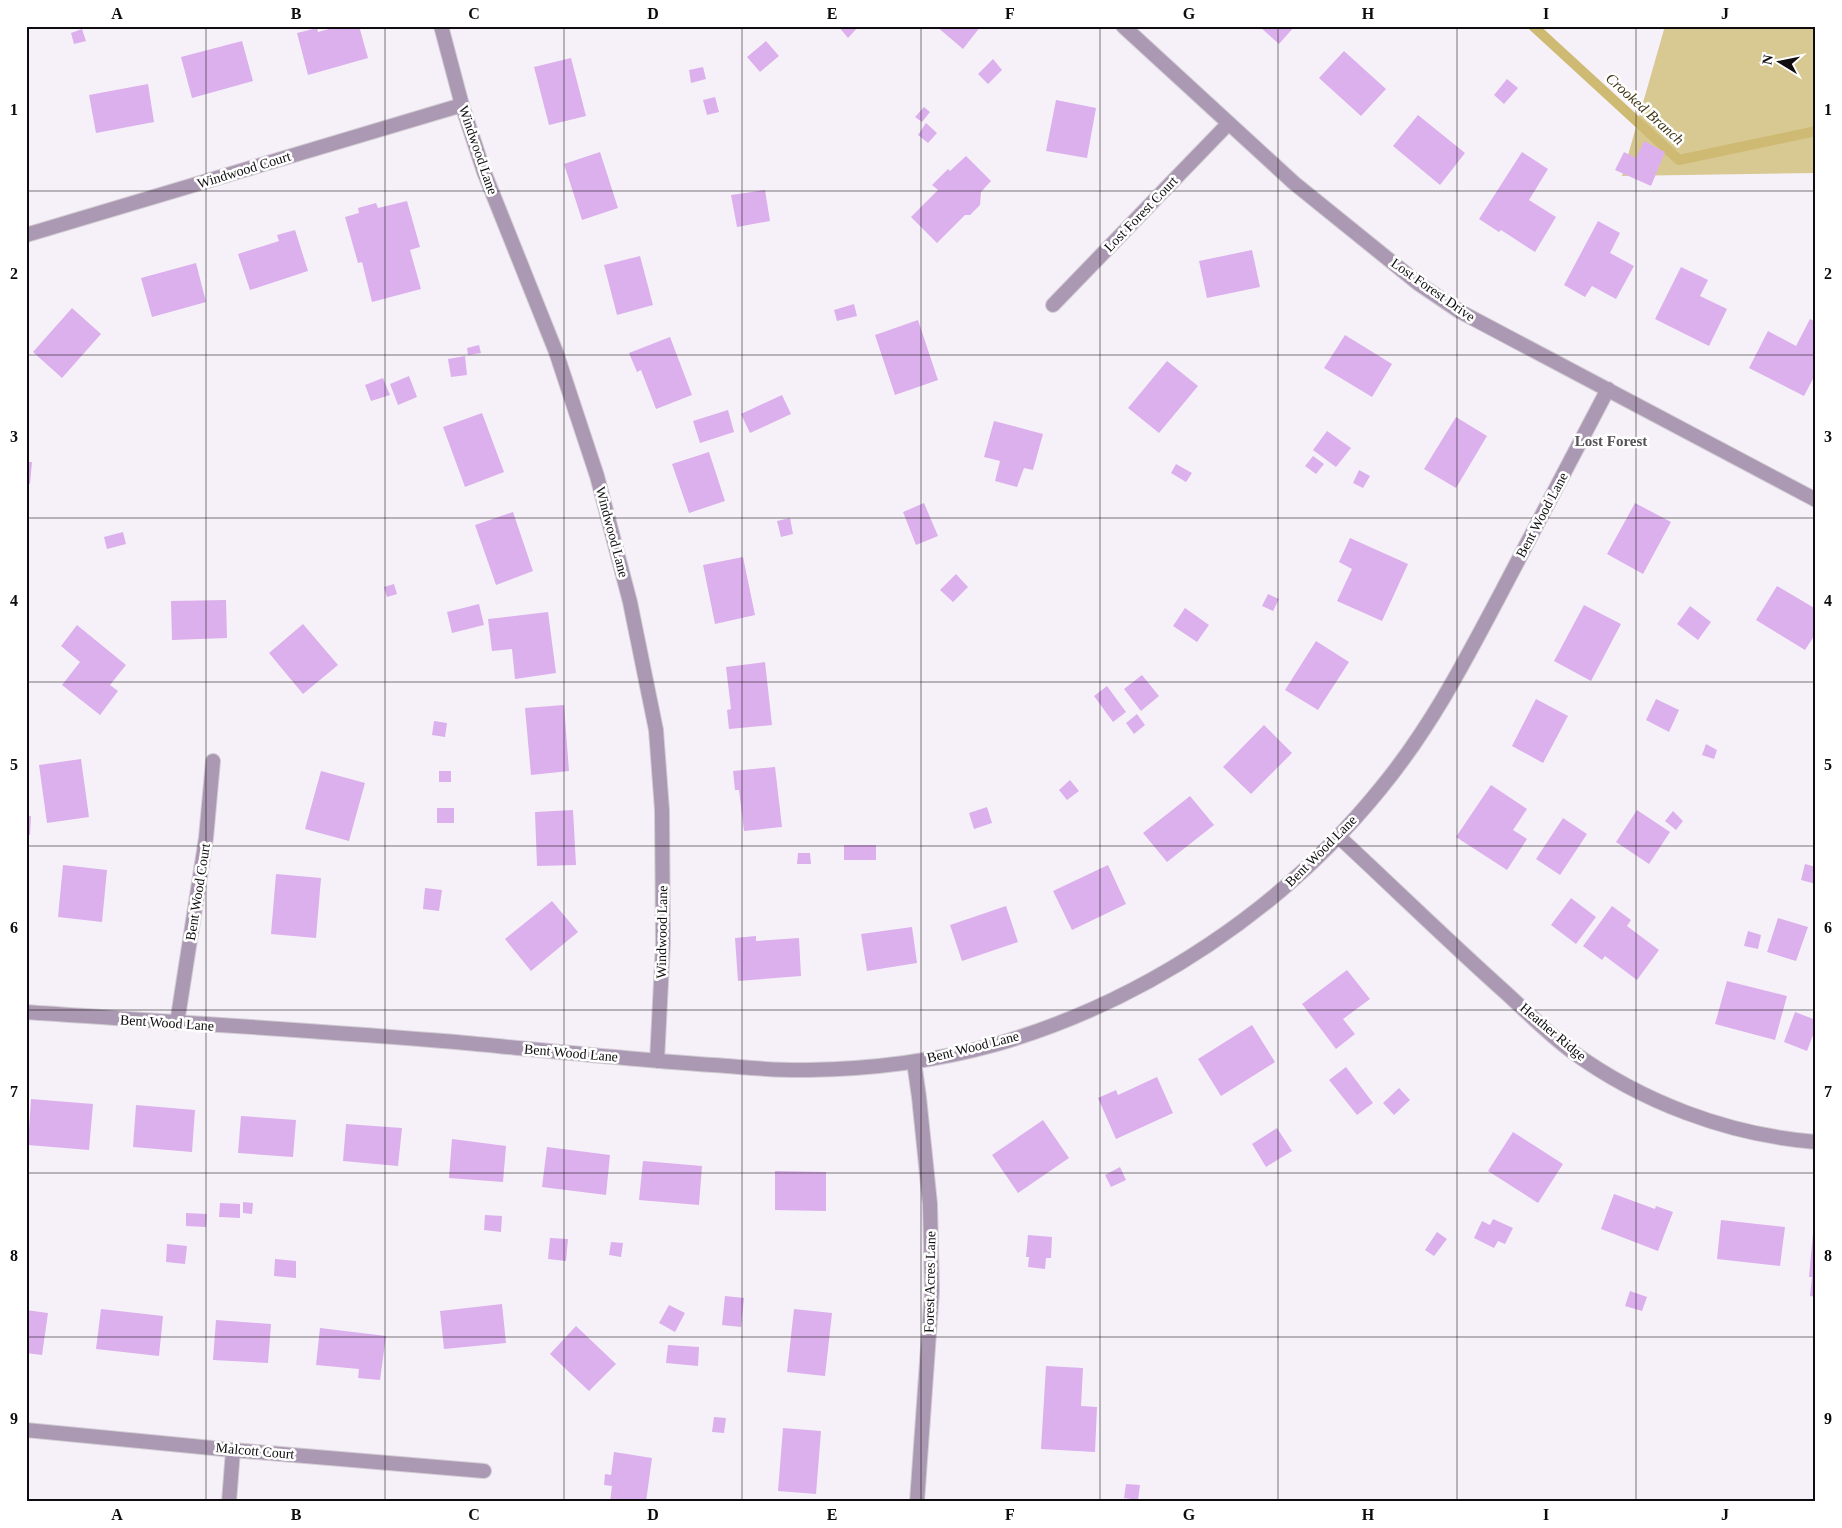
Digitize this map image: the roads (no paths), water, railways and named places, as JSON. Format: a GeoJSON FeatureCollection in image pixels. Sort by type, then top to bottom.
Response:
{"type":"FeatureCollection","features":[{"type":"Feature","properties":{"kind":"street","name":"Windwood Lane"},"geometry":{"type":"LineString","coordinates":[[442,26],[462,105],[484,172],[556,352],[597,476],[630,602],[656,730],[662,810],[663,943],[657,1061]]}},
{"type":"Feature","properties":{"kind":"street","name":"Lost Forest Drive"},"geometry":{"type":"LineString","coordinates":[[1123,26],[1294,183],[1419,284],[1459,311],[1816,500]]}},
{"type":"Feature","properties":{"kind":"street","name":"Windwood Court"},"geometry":{"type":"LineString","coordinates":[[26,235],[462,105]]}},
{"type":"Feature","properties":{"kind":"street","name":"Lost Forest Court"},"geometry":{"type":"LineString","coordinates":[[1053,305],[1229,123]]}},
{"type":"Feature","properties":{"kind":"street","name":"Bent Wood Lane"},"geometry":{"type":"LineString","coordinates":[[26,1012],[452,1042],[657,1061],[805,1070],[914,1062],[996,1044],[1065,1020],[1133,990],[1211,943],[1284,887],[1338,836],[1386,782],[1418,740],[1451,688],[1608,389]]}},
{"type":"Feature","properties":{"kind":"street","name":"Bent Wood Court"},"geometry":{"type":"LineString","coordinates":[[177,1023],[206,838],[213,761]]}},
{"type":"Feature","properties":{"kind":"street","name":"Heather Ridge"},"geometry":{"type":"LineString","coordinates":[[1338,836],[1466,957],[1569,1049],[1592,1064],[1622,1083],[1679,1110],[1739,1130],[1816,1142]]}},
{"type":"Feature","properties":{"kind":"street","name":"Forest Acres Lane"},"geometry":{"type":"LineString","coordinates":[[914,1062],[930,1204],[932,1291],[917,1502]]}},
{"type":"Feature","properties":{"kind":"street","name":"Malcott Court"},"geometry":{"type":"LineString","coordinates":[[26,1430],[484,1471]]}},
{"type":"Feature","properties":{"kind":"street"},"geometry":{"type":"LineString","coordinates":[[229,1502],[233,1450]]}},
{"type":"Feature","properties":{"kind":"waterway","name":"Crooked Branch"},"geometry":{"type":"LineString","coordinates":[[1533,26],[1679,160],[1816,131]]}},
{"type":"Feature","properties":{"kind":"district","name":"Lost Forest"},"geometry":{"type":"Point","coordinates":[1611,441]}}]}
